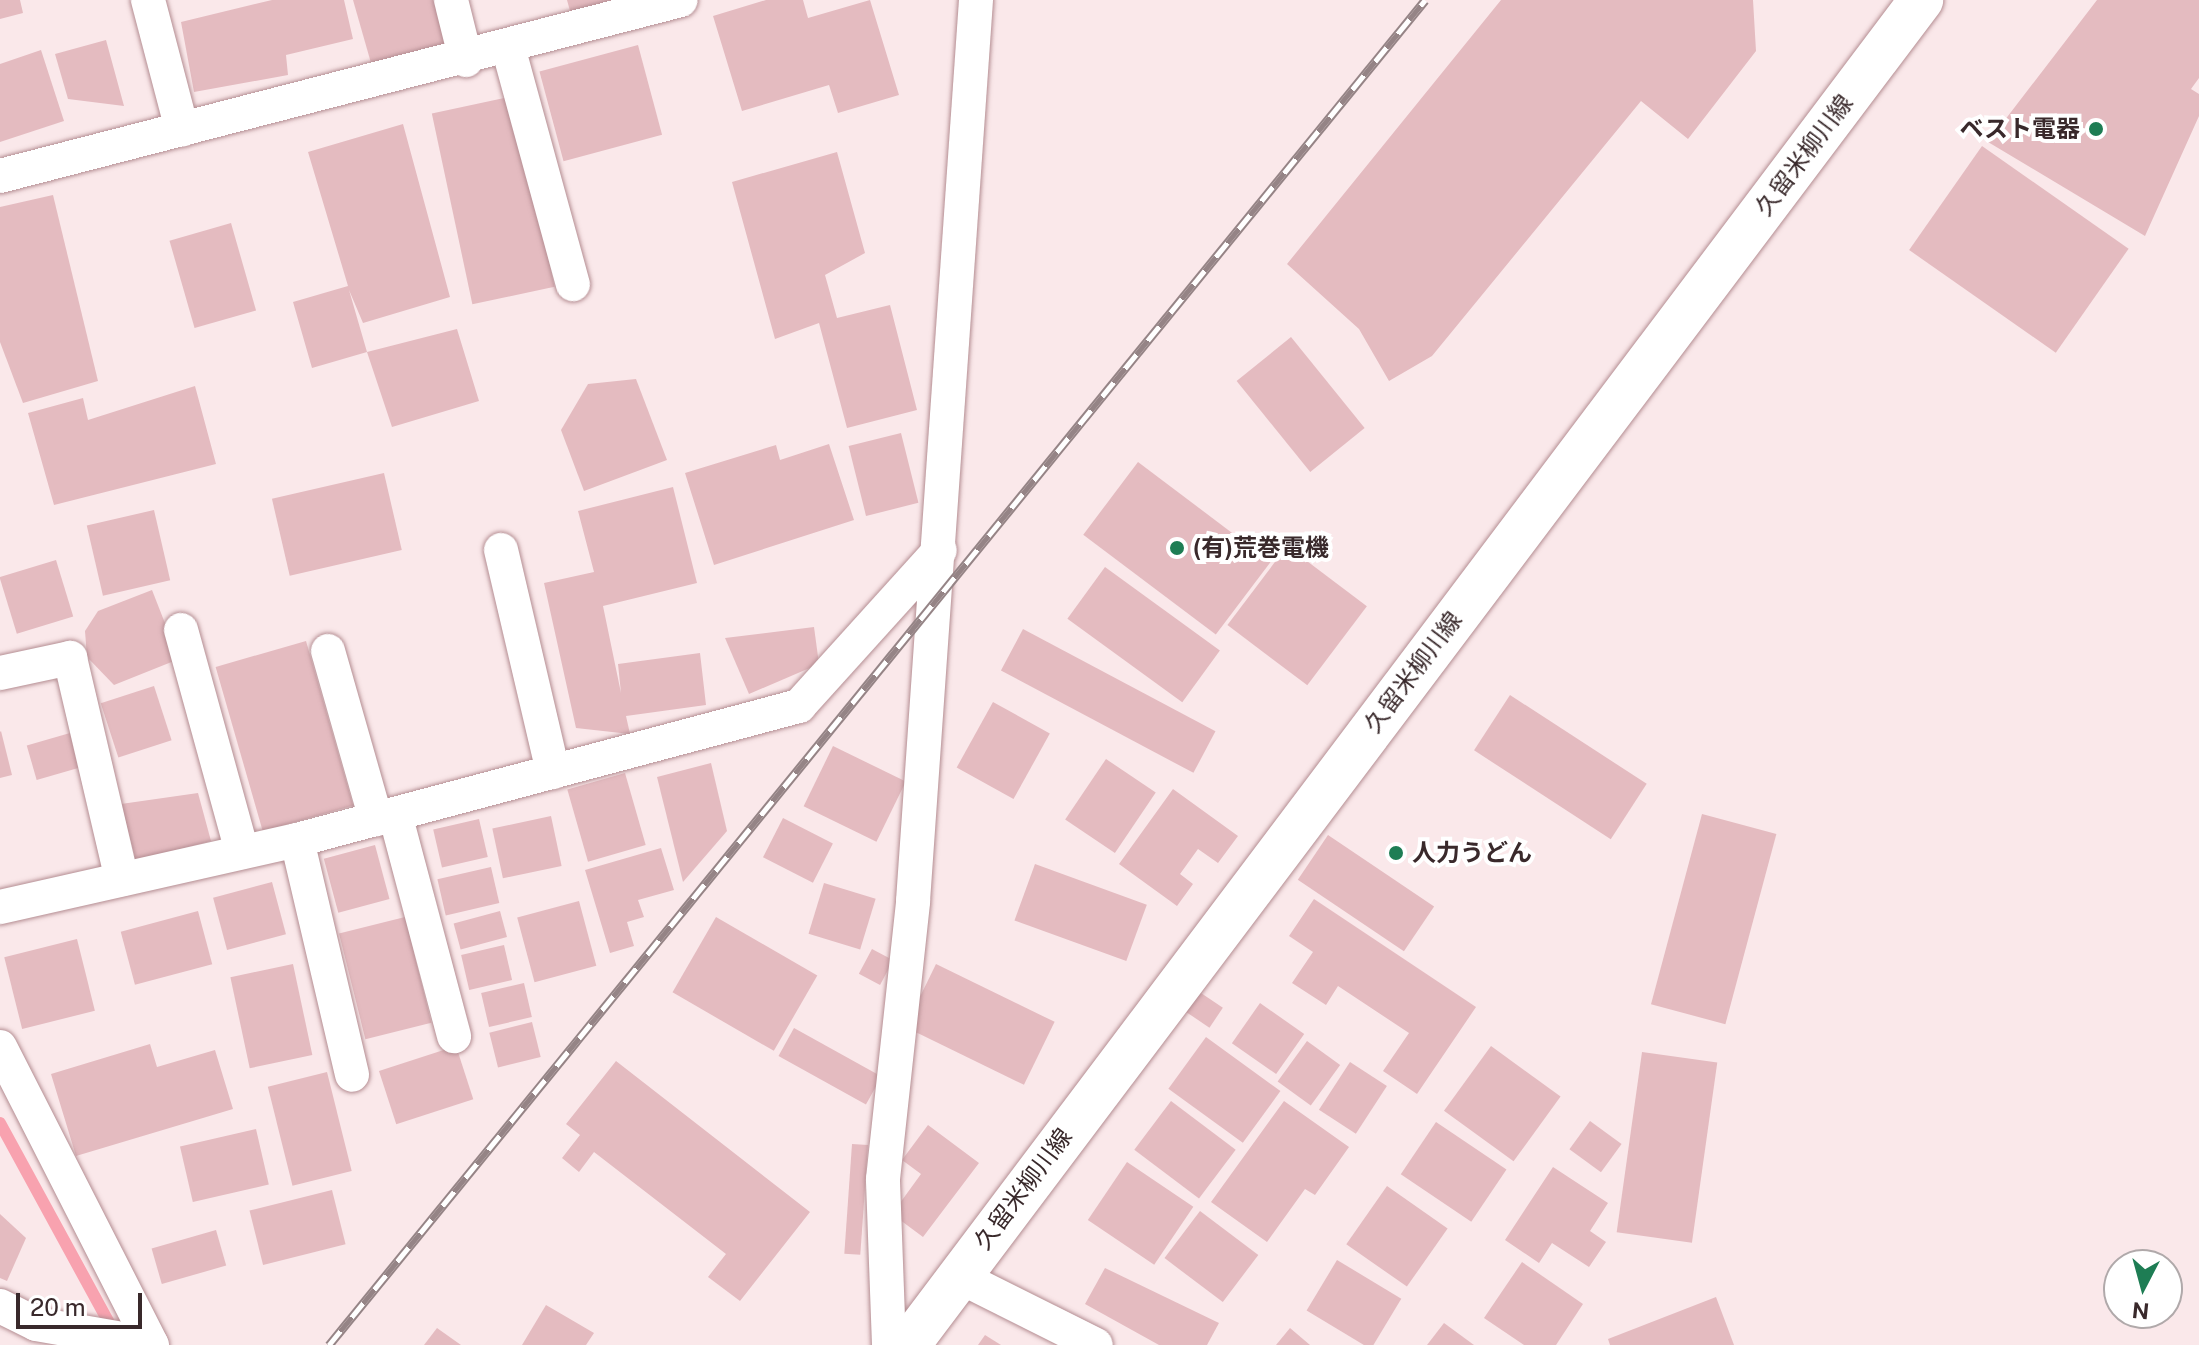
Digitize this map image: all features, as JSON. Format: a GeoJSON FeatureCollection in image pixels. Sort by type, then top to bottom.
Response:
{"type":"FeatureCollection","features":[{"type":"Feature","properties":{"kind":"main road","name":"久留米柳川線"},"geometry":{"type":"LineString","coordinates":[[908,1345],[1921,0]]}},
{"type":"Feature","properties":{"kind":"street"},"geometry":{"type":"LineString","coordinates":[[148,0],[182,130]]}},
{"type":"Feature","properties":{"kind":"street"},"geometry":{"type":"LineString","coordinates":[[451,0],[466,60]]}},
{"type":"Feature","properties":{"kind":"street"},"geometry":{"type":"LineString","coordinates":[[889,1345],[883,1179],[940,550],[976,0]]}},
{"type":"Feature","properties":{"kind":"street"},"geometry":{"type":"LineString","coordinates":[[0,176],[466,60],[666,2]]}},
{"type":"Feature","properties":{"kind":"street"},"geometry":{"type":"LineString","coordinates":[[508,47],[573,284]]}},
{"type":"Feature","properties":{"kind":"street"},"geometry":{"type":"LineString","coordinates":[[501,550],[553,772]]}},
{"type":"Feature","properties":{"kind":"street"},"geometry":{"type":"LineString","coordinates":[[0,907],[297,840],[799,706],[940,550]]}},
{"type":"Feature","properties":{"kind":"street"},"geometry":{"type":"LineString","coordinates":[[181,630],[242,852]]}},
{"type":"Feature","properties":{"kind":"street"},"geometry":{"type":"LineString","coordinates":[[328,651],[385,816],[454,1036]]}},
{"type":"Feature","properties":{"kind":"street"},"geometry":{"type":"LineString","coordinates":[[0,673],[70,658],[122,879]]}},
{"type":"Feature","properties":{"kind":"street"},"geometry":{"type":"LineString","coordinates":[[297,840],[352,1075]]}},
{"type":"Feature","properties":{"kind":"street"},"geometry":{"type":"LineString","coordinates":[[0,1047],[152,1344]]}},
{"type":"Feature","properties":{"kind":"street"},"geometry":{"type":"LineString","coordinates":[[958,1276],[1096,1345]]}},
{"type":"Feature","properties":{"kind":"street"},"geometry":{"type":"LineString","coordinates":[[0,1306],[36,1324],[152,1344]]}},
{"type":"Feature","properties":{"kind":"building"},"geometry":{"type":"Polygon","coordinates":[[[0,0],[20,0],[23,13],[0,19],[0,0]]]}},
{"type":"Feature","properties":{"kind":"building"},"geometry":{"type":"Polygon","coordinates":[[[272,0],[344,0],[353,39],[286,55],[288,75],[194,92],[181,22],[272,0]]]}},
{"type":"Feature","properties":{"kind":"building"},"geometry":{"type":"Polygon","coordinates":[[[353,0],[441,0],[450,32],[442,48],[373,70],[353,0]]]}},
{"type":"Feature","properties":{"kind":"building"},"geometry":{"type":"Polygon","coordinates":[[[567,0],[620,0],[574,25],[567,0]]]}},
{"type":"Feature","properties":{"kind":"building"},"geometry":{"type":"Polygon","coordinates":[[[766,0],[803,0],[808,18],[870,0],[899,95],[838,113],[829,85],[742,111],[713,16],[766,0]]]}},
{"type":"Feature","properties":{"kind":"building"},"geometry":{"type":"Polygon","coordinates":[[[1501,0],[1753,0],[1756,51],[1688,139],[1641,101],[1432,356],[1389,381],[1359,329],[1287,264],[1501,0]]]}},
{"type":"Feature","properties":{"kind":"building","name":"ベスト電器"},"geometry":{"type":"Polygon","coordinates":[[[2097,0],[2199,0],[2199,78],[2191,89],[2199,94],[2199,116],[2145,236],[1988,142],[2097,0]]]}},
{"type":"Feature","properties":{"kind":"building"},"geometry":{"type":"Polygon","coordinates":[[[106,40],[124,106],[68,99],[55,54],[106,40]]]}},
{"type":"Feature","properties":{"kind":"building"},"geometry":{"type":"Polygon","coordinates":[[[638,45],[662,135],[564,161],[539,71],[638,45]]]}},
{"type":"Feature","properties":{"kind":"building"},"geometry":{"type":"Polygon","coordinates":[[[41,50],[64,121],[0,142],[0,64],[41,50]]]}},
{"type":"Feature","properties":{"kind":"building"},"geometry":{"type":"Polygon","coordinates":[[[514,96],[555,287],[472,304],[432,113],[514,96]]]}},
{"type":"Feature","properties":{"kind":"building"},"geometry":{"type":"Polygon","coordinates":[[[403,124],[450,297],[363,323],[349,290],[367,352],[312,368],[293,302],[348,286],[308,152],[403,124]]]}},
{"type":"Feature","properties":{"kind":"building"},"geometry":{"type":"Polygon","coordinates":[[[1982,146],[2129,249],[2056,353],[1909,250],[1982,146]]]}},
{"type":"Feature","properties":{"kind":"building"},"geometry":{"type":"Polygon","coordinates":[[[837,152],[865,253],[825,275],[837,318],[890,305],[917,410],[847,428],[819,323],[775,339],[732,182],[837,152]]]}},
{"type":"Feature","properties":{"kind":"building"},"geometry":{"type":"Polygon","coordinates":[[[53,195],[98,381],[23,403],[0,342],[0,207],[53,195]]]}},
{"type":"Feature","properties":{"kind":"building"},"geometry":{"type":"Polygon","coordinates":[[[231,223],[256,310],[195,328],[169,241],[231,223]]]}},
{"type":"Feature","properties":{"kind":"building"},"geometry":{"type":"Polygon","coordinates":[[[457,329],[479,401],[392,427],[367,352],[457,329]]]}},
{"type":"Feature","properties":{"kind":"building"},"geometry":{"type":"Polygon","coordinates":[[[1291,337],[1365,428],[1310,472],[1237,381],[1291,337]]]}},
{"type":"Feature","properties":{"kind":"building"},"geometry":{"type":"Polygon","coordinates":[[[636,379],[667,460],[584,491],[561,430],[588,384],[636,379]]]}},
{"type":"Feature","properties":{"kind":"building"},"geometry":{"type":"Polygon","coordinates":[[[195,386],[216,464],[54,505],[28,413],[83,398],[88,420],[195,386]]]}},
{"type":"Feature","properties":{"kind":"building"},"geometry":{"type":"Polygon","coordinates":[[[901,433],[918,503],[866,516],[849,446],[901,433]]]}},
{"type":"Feature","properties":{"kind":"building"},"geometry":{"type":"Polygon","coordinates":[[[829,444],[854,520],[714,565],[685,473],[776,445],[780,460],[829,444]]]}},
{"type":"Feature","properties":{"kind":"building","name":"(有)荒巻電機"},"geometry":{"type":"Polygon","coordinates":[[[1138,462],[1271,562],[1216,635],[1083,535],[1138,462]]]}},
{"type":"Feature","properties":{"kind":"building"},"geometry":{"type":"Polygon","coordinates":[[[384,473],[402,550],[290,576],[272,499],[384,473]]]}},
{"type":"Feature","properties":{"kind":"building"},"geometry":{"type":"Polygon","coordinates":[[[673,487],[697,583],[603,606],[621,693],[618,664],[700,653],[706,705],[626,716],[630,734],[576,728],[544,583],[594,572],[578,511],[673,487]]]}},
{"type":"Feature","properties":{"kind":"building"},"geometry":{"type":"Polygon","coordinates":[[[154,510],[170,580],[103,596],[87,526],[154,510]]]}},
{"type":"Feature","properties":{"kind":"building"},"geometry":{"type":"Polygon","coordinates":[[[1287,546],[1367,606],[1307,685],[1227,625],[1287,546]]]}},
{"type":"Feature","properties":{"kind":"building"},"geometry":{"type":"Polygon","coordinates":[[[56,560],[73,616],[17,634],[0,577],[56,560]]]}},
{"type":"Feature","properties":{"kind":"building"},"geometry":{"type":"Polygon","coordinates":[[[1105,567],[1220,650],[1182,702],[1067,619],[1105,567]]]}},
{"type":"Feature","properties":{"kind":"building"},"geometry":{"type":"Polygon","coordinates":[[[152,590],[179,659],[114,685],[87,657],[85,631],[98,611],[152,590]]]}},
{"type":"Feature","properties":{"kind":"building"},"geometry":{"type":"Polygon","coordinates":[[[814,627],[819,664],[749,694],[725,638],[814,627]]]}},
{"type":"Feature","properties":{"kind":"building"},"geometry":{"type":"Polygon","coordinates":[[[1023,629],[1215,731],[1193,773],[1001,670],[1023,629]]]}},
{"type":"Feature","properties":{"kind":"building"},"geometry":{"type":"Polygon","coordinates":[[[306,641],[353,805],[263,831],[216,667],[306,641]]]}},
{"type":"Feature","properties":{"kind":"building"},"geometry":{"type":"Polygon","coordinates":[[[154,686],[172,740],[118,758],[101,703],[154,686]]]}},
{"type":"Feature","properties":{"kind":"building"},"geometry":{"type":"Polygon","coordinates":[[[1510,695],[1647,784],[1611,839],[1474,750],[1510,695]]]}},
{"type":"Feature","properties":{"kind":"building"},"geometry":{"type":"Polygon","coordinates":[[[993,702],[1050,734],[1013,799],[957,768],[993,702]]]}},
{"type":"Feature","properties":{"kind":"building"},"geometry":{"type":"Polygon","coordinates":[[[0,732],[12,775],[0,778],[0,732]]]}},
{"type":"Feature","properties":{"kind":"building"},"geometry":{"type":"Polygon","coordinates":[[[70,733],[80,768],[37,780],[27,745],[70,733]]]}},
{"type":"Feature","properties":{"kind":"building"},"geometry":{"type":"Polygon","coordinates":[[[833,746],[906,782],[876,842],[804,806],[833,746]]]}},
{"type":"Feature","properties":{"kind":"building"},"geometry":{"type":"Polygon","coordinates":[[[1106,759],[1156,793],[1115,853],[1065,820],[1106,759]]]}},
{"type":"Feature","properties":{"kind":"building"},"geometry":{"type":"Polygon","coordinates":[[[711,763],[727,831],[683,882],[657,777],[711,763]]]}},
{"type":"Feature","properties":{"kind":"building"},"geometry":{"type":"Polygon","coordinates":[[[625,773],[646,845],[588,862],[567,790],[625,773]]]}},
{"type":"Feature","properties":{"kind":"building"},"geometry":{"type":"Polygon","coordinates":[[[1173,789],[1238,836],[1218,863],[1198,849],[1180,874],[1193,884],[1177,906],[1119,864],[1173,789]]]}},
{"type":"Feature","properties":{"kind":"building"},"geometry":{"type":"Polygon","coordinates":[[[198,793],[211,841],[136,861],[121,804],[198,793]]]}},
{"type":"Feature","properties":{"kind":"building"},"geometry":{"type":"Polygon","coordinates":[[[1702,814],[1776,834],[1725,1024],[1651,1004],[1702,814]]]}},
{"type":"Feature","properties":{"kind":"building"},"geometry":{"type":"Polygon","coordinates":[[[551,816],[562,866],[503,878],[492,828],[551,816]]]}},
{"type":"Feature","properties":{"kind":"building"},"geometry":{"type":"Polygon","coordinates":[[[783,818],[833,843],[813,883],[763,857],[783,818]]]}},
{"type":"Feature","properties":{"kind":"building"},"geometry":{"type":"Polygon","coordinates":[[[479,819],[488,857],[442,868],[433,830],[479,819]]]}},
{"type":"Feature","properties":{"kind":"building"},"geometry":{"type":"Polygon","coordinates":[[[1328,835],[1434,907],[1404,951],[1298,880],[1328,835]]]}},
{"type":"Feature","properties":{"kind":"building"},"geometry":{"type":"Polygon","coordinates":[[[375,845],[389,899],[338,913],[324,859],[375,845]]]}},
{"type":"Feature","properties":{"kind":"building"},"geometry":{"type":"Polygon","coordinates":[[[661,848],[674,890],[638,900],[644,917],[627,922],[634,946],[610,953],[585,870],[661,848]]]}},
{"type":"Feature","properties":{"kind":"building"},"geometry":{"type":"Polygon","coordinates":[[[1035,864],[1147,905],[1126,961],[1014,920],[1035,864]]]}},
{"type":"Feature","properties":{"kind":"building"},"geometry":{"type":"Polygon","coordinates":[[[491,867],[499,903],[446,915],[437,879],[491,867]]]}},
{"type":"Feature","properties":{"kind":"building"},"geometry":{"type":"Polygon","coordinates":[[[272,882],[286,934],[227,950],[213,898],[272,882]]]}},
{"type":"Feature","properties":{"kind":"building"},"geometry":{"type":"Polygon","coordinates":[[[824,883],[876,899],[860,949],[809,934],[824,883]]]}},
{"type":"Feature","properties":{"kind":"building"},"geometry":{"type":"Polygon","coordinates":[[[1314,899],[1476,1007],[1417,1094],[1383,1071],[1409,1033],[1338,986],[1326,1005],[1292,983],[1313,952],[1289,936],[1314,899]]]}},
{"type":"Feature","properties":{"kind":"building"},"geometry":{"type":"Polygon","coordinates":[[[579,901],[596,966],[535,982],[517,918],[579,901]]]}},
{"type":"Feature","properties":{"kind":"building"},"geometry":{"type":"Polygon","coordinates":[[[198,911],[212,964],[135,985],[121,932],[198,911]]]}},
{"type":"Feature","properties":{"kind":"building"},"geometry":{"type":"Polygon","coordinates":[[[500,911],[507,937],[461,950],[454,923],[500,911]]]}},
{"type":"Feature","properties":{"kind":"building"},"geometry":{"type":"Polygon","coordinates":[[[405,917],[431,1023],[365,1039],[339,933],[405,917]]]}},
{"type":"Feature","properties":{"kind":"building"},"geometry":{"type":"Polygon","coordinates":[[[716,917],[817,976],[774,1051],[672,992],[716,917]]]}},
{"type":"Feature","properties":{"kind":"building"},"geometry":{"type":"Polygon","coordinates":[[[77,939],[95,1011],[22,1029],[4,957],[77,939]]]}},
{"type":"Feature","properties":{"kind":"building"},"geometry":{"type":"Polygon","coordinates":[[[504,945],[512,980],[469,990],[461,955],[504,945]]]}},
{"type":"Feature","properties":{"kind":"building"},"geometry":{"type":"Polygon","coordinates":[[[872,949],[893,960],[880,985],[859,974],[872,949]]]}},
{"type":"Feature","properties":{"kind":"building"},"geometry":{"type":"Polygon","coordinates":[[[293,964],[312,1055],[250,1068],[230,977],[293,964]]]}},
{"type":"Feature","properties":{"kind":"building"},"geometry":{"type":"Polygon","coordinates":[[[936,964],[1055,1022],[1024,1085],[905,1027],[936,964]]]}},
{"type":"Feature","properties":{"kind":"building"},"geometry":{"type":"Polygon","coordinates":[[[524,983],[532,1017],[489,1027],[481,993],[524,983]]]}},
{"type":"Feature","properties":{"kind":"building"},"geometry":{"type":"Polygon","coordinates":[[[1198,991],[1223,1008],[1209,1028],[1185,1011],[1198,991]]]}},
{"type":"Feature","properties":{"kind":"building"},"geometry":{"type":"Polygon","coordinates":[[[1260,1003],[1304,1034],[1276,1074],[1232,1043],[1260,1003]]]}},
{"type":"Feature","properties":{"kind":"building"},"geometry":{"type":"Polygon","coordinates":[[[532,1022],[541,1057],[498,1068],[489,1033],[532,1022]]]}},
{"type":"Feature","properties":{"kind":"building"},"geometry":{"type":"Polygon","coordinates":[[[794,1028],[881,1076],[866,1104],[778,1056],[794,1028]]]}},
{"type":"Feature","properties":{"kind":"building"},"geometry":{"type":"Polygon","coordinates":[[[1206,1037],[1280,1091],[1243,1143],[1168,1089],[1206,1037]]]}},
{"type":"Feature","properties":{"kind":"building"},"geometry":{"type":"Polygon","coordinates":[[[1307,1041],[1340,1065],[1311,1106],[1278,1081],[1307,1041]]]}},
{"type":"Feature","properties":{"kind":"building"},"geometry":{"type":"Polygon","coordinates":[[[150,1044],[157,1067],[215,1050],[233,1109],[76,1156],[51,1074],[150,1044]]]}},
{"type":"Feature","properties":{"kind":"building"},"geometry":{"type":"Polygon","coordinates":[[[456,1046],[473,1099],[396,1124],[379,1071],[456,1046]]]}},
{"type":"Feature","properties":{"kind":"building"},"geometry":{"type":"Polygon","coordinates":[[[1491,1046],[1561,1097],[1514,1161],[1444,1111],[1491,1046]]]}},
{"type":"Feature","properties":{"kind":"building"},"geometry":{"type":"Polygon","coordinates":[[[1642,1052],[1717,1063],[1692,1243],[1617,1232],[1642,1052]]]}},
{"type":"Feature","properties":{"kind":"building"},"geometry":{"type":"Polygon","coordinates":[[[616,1061],[810,1212],[740,1301],[708,1277],[726,1254],[594,1152],[579,1172],[562,1158],[580,1135],[566,1124],[616,1061]]]}},
{"type":"Feature","properties":{"kind":"building"},"geometry":{"type":"Polygon","coordinates":[[[1350,1062],[1387,1086],[1356,1134],[1319,1110],[1350,1062]]]}},
{"type":"Feature","properties":{"kind":"building"},"geometry":{"type":"Polygon","coordinates":[[[327,1072],[352,1171],[292,1186],[268,1087],[327,1072]]]}},
{"type":"Feature","properties":{"kind":"building"},"geometry":{"type":"Polygon","coordinates":[[[1171,1101],[1236,1150],[1199,1198],[1134,1150],[1171,1101]]]}},
{"type":"Feature","properties":{"kind":"building"},"geometry":{"type":"Polygon","coordinates":[[[1284,1101],[1349,1147],[1315,1195],[1305,1189],[1267,1242],[1211,1202],[1284,1101]]]}},
{"type":"Feature","properties":{"kind":"building"},"geometry":{"type":"Polygon","coordinates":[[[1590,1121],[1622,1144],[1601,1172],[1569,1149],[1590,1121]]]}},
{"type":"Feature","properties":{"kind":"building"},"geometry":{"type":"Polygon","coordinates":[[[1436,1122],[1506,1170],[1471,1222],[1401,1174],[1436,1122]]]}},
{"type":"Feature","properties":{"kind":"building"},"geometry":{"type":"Polygon","coordinates":[[[928,1125],[979,1163],[923,1237],[892,1214],[921,1174],[902,1160],[928,1125]]]}},
{"type":"Feature","properties":{"kind":"building"},"geometry":{"type":"Polygon","coordinates":[[[256,1129],[269,1185],[193,1202],[180,1147],[256,1129]]]}},
{"type":"Feature","properties":{"kind":"building"},"geometry":{"type":"Polygon","coordinates":[[[852,1144],[868,1145],[860,1255],[844,1254],[852,1144]]]}},
{"type":"Feature","properties":{"kind":"building"},"geometry":{"type":"Polygon","coordinates":[[[1127,1162],[1193,1207],[1154,1265],[1088,1220],[1127,1162]]]}},
{"type":"Feature","properties":{"kind":"building"},"geometry":{"type":"Polygon","coordinates":[[[1553,1167],[1608,1203],[1590,1231],[1606,1242],[1589,1267],[1552,1243],[1539,1263],[1505,1240],[1553,1167]]]}},
{"type":"Feature","properties":{"kind":"building"},"geometry":{"type":"Polygon","coordinates":[[[1387,1186],[1448,1228],[1407,1287],[1346,1244],[1387,1186]]]}},
{"type":"Feature","properties":{"kind":"building"},"geometry":{"type":"Polygon","coordinates":[[[332,1190],[346,1244],[263,1265],[250,1211],[332,1190]]]}},
{"type":"Feature","properties":{"kind":"building"},"geometry":{"type":"Polygon","coordinates":[[[1200,1211],[1258,1255],[1223,1302],[1164,1258],[1200,1211]]]}},
{"type":"Feature","properties":{"kind":"building"},"geometry":{"type":"Polygon","coordinates":[[[0,1214],[26,1238],[7,1281],[0,1278],[0,1214]]]}},
{"type":"Feature","properties":{"kind":"building"},"geometry":{"type":"Polygon","coordinates":[[[216,1230],[226,1266],[162,1284],[152,1248],[216,1230]]]}},
{"type":"Feature","properties":{"kind":"building"},"geometry":{"type":"Polygon","coordinates":[[[1337,1260],[1401,1299],[1373,1345],[1364,1345],[1307,1311],[1337,1260]]]}},
{"type":"Feature","properties":{"kind":"building"},"geometry":{"type":"Polygon","coordinates":[[[1522,1262],[1583,1304],[1556,1345],[1524,1345],[1484,1318],[1522,1262]]]}},
{"type":"Feature","properties":{"kind":"building"},"geometry":{"type":"Polygon","coordinates":[[[1105,1268],[1219,1323],[1207,1345],[1159,1345],[1085,1304],[1105,1268]]]}},
{"type":"Feature","properties":{"kind":"building"},"geometry":{"type":"Polygon","coordinates":[[[1716,1297],[1734,1345],[1610,1345],[1608,1339],[1716,1297]]]}},
{"type":"Feature","properties":{"kind":"building"},"geometry":{"type":"Polygon","coordinates":[[[546,1305],[594,1333],[586,1345],[522,1345],[546,1305]]]}},
{"type":"Feature","properties":{"kind":"building"},"geometry":{"type":"Polygon","coordinates":[[[1444,1323],[1474,1345],[1427,1345],[1444,1323]]]}},
{"type":"Feature","properties":{"kind":"building"},"geometry":{"type":"Polygon","coordinates":[[[437,1328],[461,1345],[424,1345],[437,1328]]]}},
{"type":"Feature","properties":{"kind":"building"},"geometry":{"type":"Polygon","coordinates":[[[1290,1328],[1310,1345],[1276,1345],[1290,1328]]]}},
{"type":"Feature","properties":{"kind":"building"},"geometry":{"type":"Polygon","coordinates":[[[985,1335],[1001,1345],[978,1345],[985,1335]]]}},
{"type":"Feature","properties":{"kind":"waterway"},"geometry":{"type":"LineString","coordinates":[[0,1123],[114,1332]]}},
{"type":"Feature","properties":{"kind":"railway"},"geometry":{"type":"LineString","coordinates":[[329,1345],[1425,0]]}},
{"type":"Feature","properties":{"kind":"place","name":"ベスト電器"},"geometry":{"type":"Point","coordinates":[2096,129]}},
{"type":"Feature","properties":{"kind":"place","name":"(有)荒巻電機"},"geometry":{"type":"Point","coordinates":[1177,548]}},
{"type":"Feature","properties":{"kind":"place","name":"人力うどん"},"geometry":{"type":"Point","coordinates":[1396,853]}}]}
